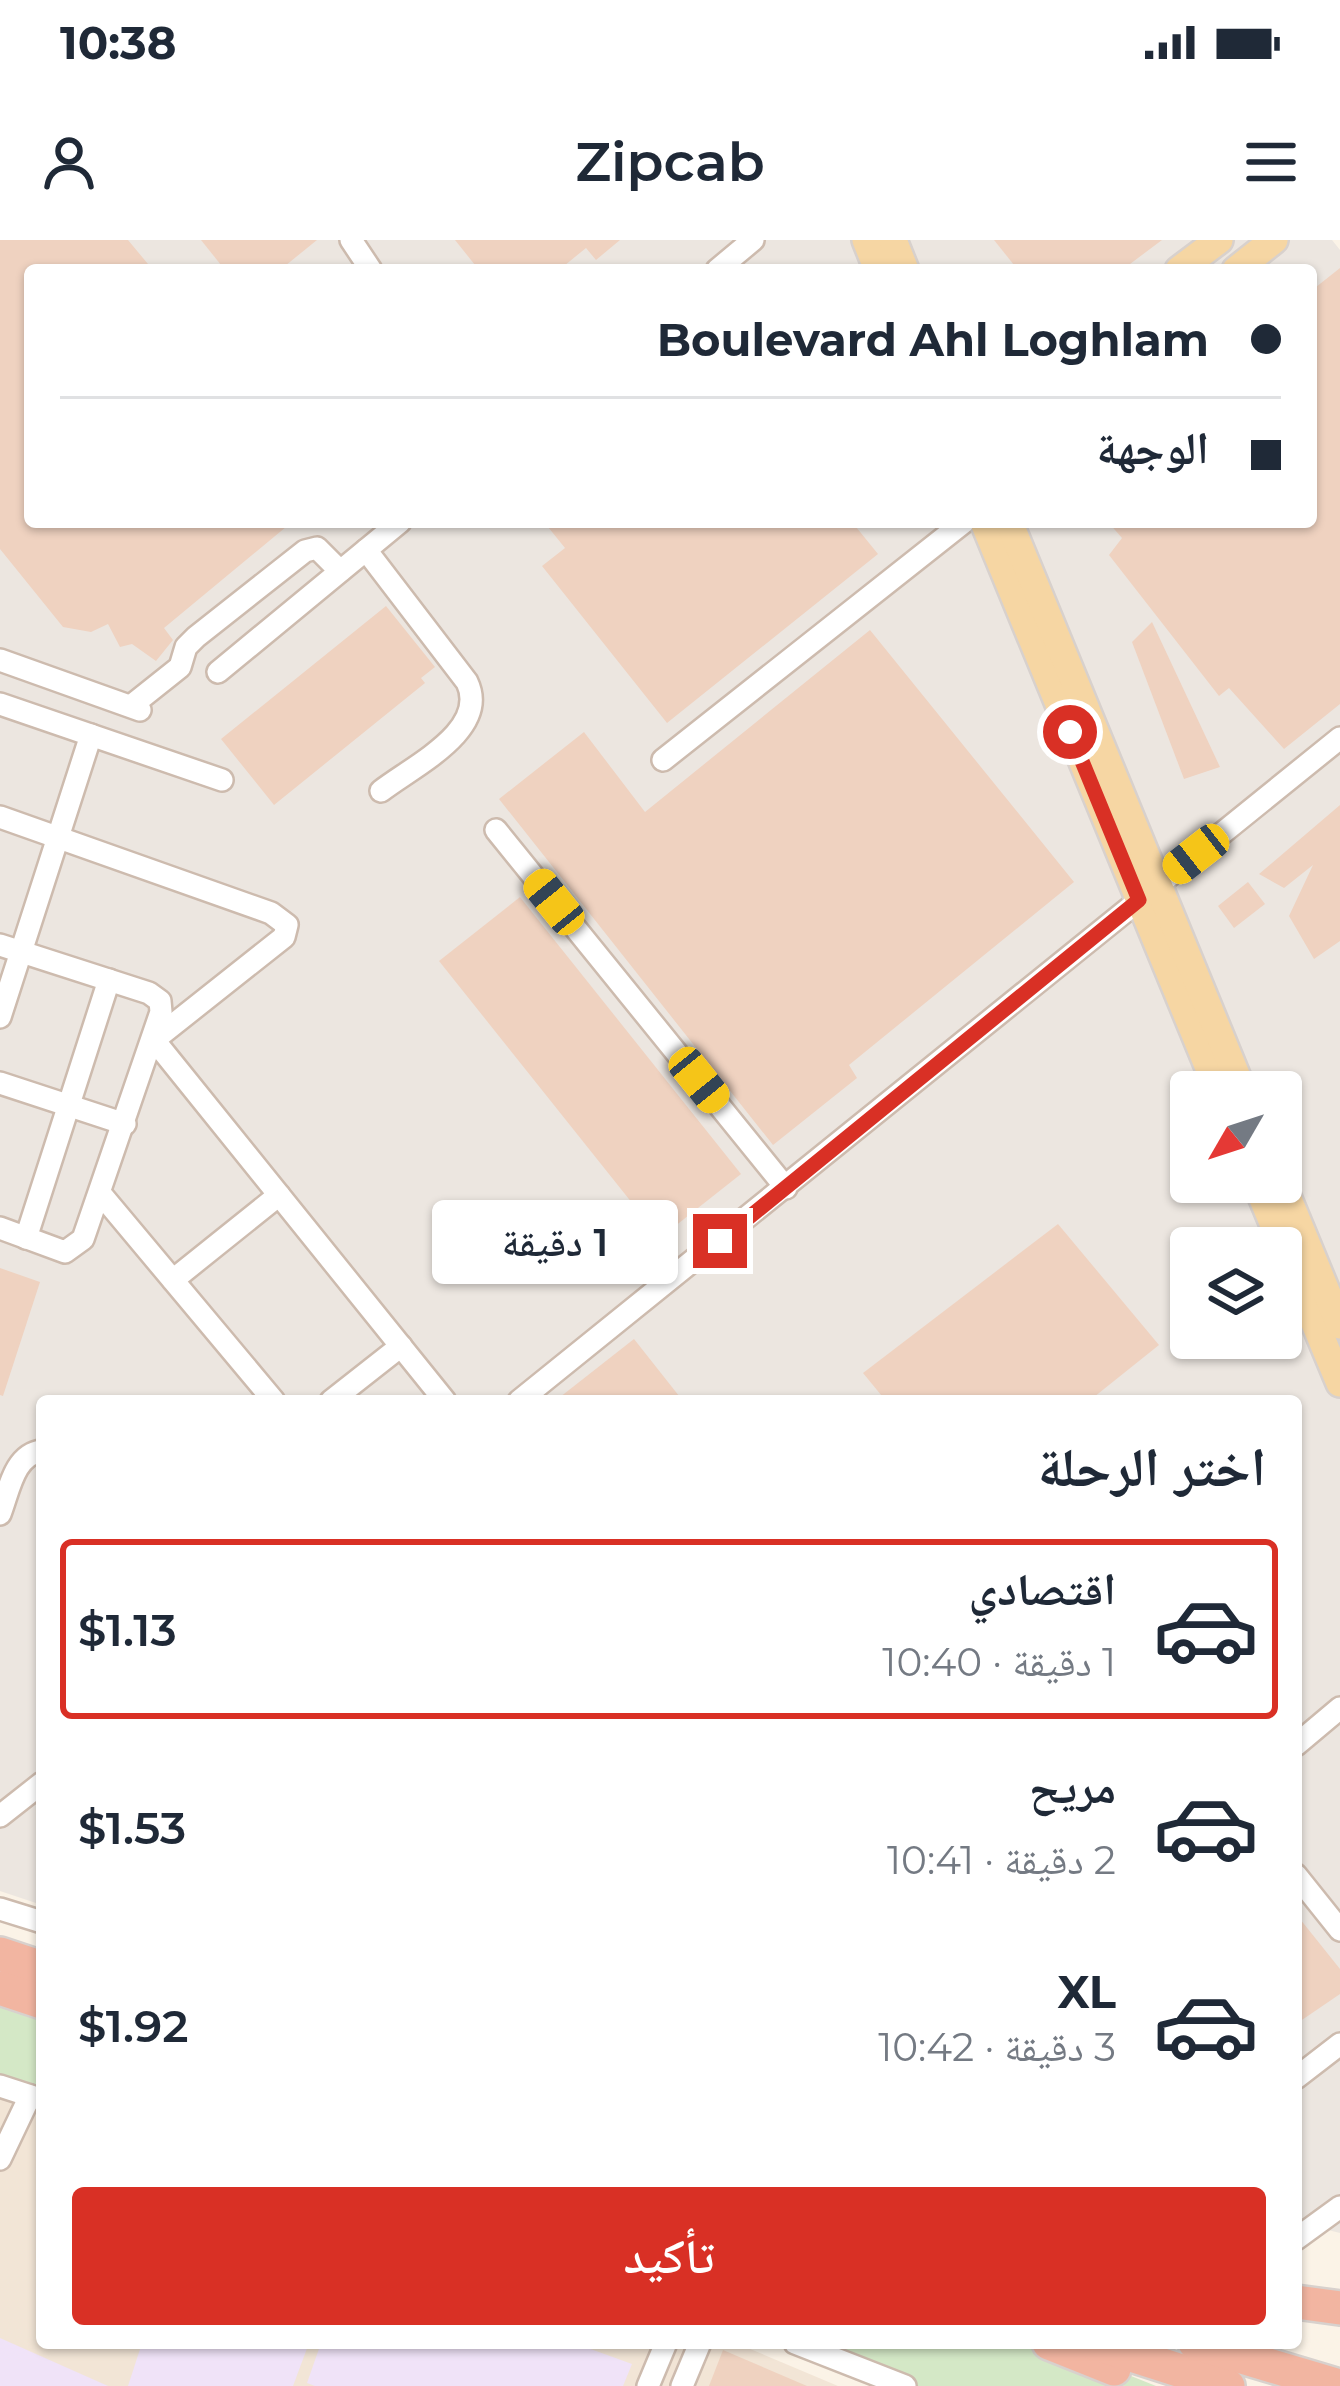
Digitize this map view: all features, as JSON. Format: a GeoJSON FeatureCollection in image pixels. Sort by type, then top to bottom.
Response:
{"type":"FeatureCollection","features":[{"type":"Feature","properties":{"kind":"highway"},"geometry":{"type":"LineString","coordinates":[[0,1954],[36,1966]]}},
{"type":"Feature","properties":{"kind":"highway"},"geometry":{"type":"LineString","coordinates":[[0,1988],[36,2000]]}},
{"type":"Feature","properties":{"kind":"highway"},"geometry":{"type":"LineString","coordinates":[[1302,2303],[1340,2308]]}},
{"type":"Feature","properties":{"kind":"highway"},"geometry":{"type":"LineString","coordinates":[[1064,2349],[1156,2386]]}},
{"type":"Feature","properties":{"kind":"highway"},"geometry":{"type":"LineString","coordinates":[[1113,2349],[1228,2386]]}},
{"type":"Feature","properties":{"kind":"highway"},"geometry":{"type":"LineString","coordinates":[[1215,2349],[1339,2386]]}},
{"type":"Feature","properties":{"kind":"main road"},"geometry":{"type":"LineString","coordinates":[[1187,264],[1219,240]]}},
{"type":"Feature","properties":{"kind":"main road"},"geometry":{"type":"LineString","coordinates":[[1244,264],[1274,240]]}},
{"type":"Feature","properties":{"kind":"main road"},"geometry":{"type":"LineString","coordinates":[[987,528],[1149,891]]}},
{"type":"Feature","properties":{"kind":"main road"},"geometry":{"type":"LineString","coordinates":[[1011,528],[1149,891],[1208,1037],[1230,1071]]}},
{"type":"Feature","properties":{"kind":"main road"},"geometry":{"type":"LineString","coordinates":[[1208,1037],[1215,1071]]}},
{"type":"Feature","properties":{"kind":"main road"},"geometry":{"type":"LineString","coordinates":[[1267,1203],[1311,1286],[1340,1325]]}},
{"type":"Feature","properties":{"kind":"main road"},"geometry":{"type":"LineString","coordinates":[[1287,1203],[1340,1383]]}},
{"type":"Feature","properties":{"kind":"street"},"geometry":{"type":"LineString","coordinates":[[723,264],[753,240]]}},
{"type":"Feature","properties":{"kind":"street"},"geometry":{"type":"LineString","coordinates":[[218,672],[393,528]]}},
{"type":"Feature","properties":{"kind":"street"},"geometry":{"type":"LineString","coordinates":[[663,760],[956,528]]}},
{"type":"Feature","properties":{"kind":"street"},"geometry":{"type":"LineString","coordinates":[[0,661],[135,708],[180,668],[186,647],[304,551],[317,548],[340,572]]}},
{"type":"Feature","properties":{"kind":"street"},"geometry":{"type":"LineString","coordinates":[[366,550],[467,682],[473,705],[463,728],[381,791]]}},
{"type":"Feature","properties":{"kind":"street"},"geometry":{"type":"LineString","coordinates":[[0,704],[222,780]]}},
{"type":"Feature","properties":{"kind":"street"},"geometry":{"type":"LineString","coordinates":[[0,1017],[11,948],[58,838],[91,735]]}},
{"type":"Feature","properties":{"kind":"street"},"geometry":{"type":"LineString","coordinates":[[527,1395],[1340,738]]}},
{"type":"Feature","properties":{"kind":"street"},"geometry":{"type":"LineString","coordinates":[[0,817],[271,913],[287,925],[284,937],[154,1040]]}},
{"type":"Feature","properties":{"kind":"street"},"geometry":{"type":"LineString","coordinates":[[496,830],[786,1188]]}},
{"type":"Feature","properties":{"kind":"street"},"geometry":{"type":"LineString","coordinates":[[0,1228],[65,1252],[75,1247],[125,1124],[154,1040],[160,1001],[11,948]]}},
{"type":"Feature","properties":{"kind":"street"},"geometry":{"type":"LineString","coordinates":[[26,1238],[109,980]]}},
{"type":"Feature","properties":{"kind":"street"},"geometry":{"type":"LineString","coordinates":[[154,1040],[440,1395]]}},
{"type":"Feature","properties":{"kind":"street"},"geometry":{"type":"LineString","coordinates":[[0,1083],[125,1124]]}},
{"type":"Feature","properties":{"kind":"street"},"geometry":{"type":"LineString","coordinates":[[100,1193],[269,1395]]}},
{"type":"Feature","properties":{"kind":"street"},"geometry":{"type":"LineString","coordinates":[[173,1280],[279,1195]]}},
{"type":"Feature","properties":{"kind":"street"},"geometry":{"type":"LineString","coordinates":[[340,1395],[401,1346]]}},
{"type":"Feature","properties":{"kind":"street"},"geometry":{"type":"LineString","coordinates":[[0,1514],[20,1463],[36,1452]]}},
{"type":"Feature","properties":{"kind":"street"},"geometry":{"type":"LineString","coordinates":[[1302,1740],[1340,1708]]}},
{"type":"Feature","properties":{"kind":"street"},"geometry":{"type":"LineString","coordinates":[[0,1816],[36,1788]]}},
{"type":"Feature","properties":{"kind":"street"},"geometry":{"type":"LineString","coordinates":[[1302,1882],[1340,1930]]}},
{"type":"Feature","properties":{"kind":"street"},"geometry":{"type":"LineString","coordinates":[[0,1909],[36,1920]]}},
{"type":"Feature","properties":{"kind":"street"},"geometry":{"type":"LineString","coordinates":[[1302,2073],[1340,2044]]}},
{"type":"Feature","properties":{"kind":"street"},"geometry":{"type":"LineString","coordinates":[[0,2086],[36,2098],[0,2158]]}},
{"type":"Feature","properties":{"kind":"street"},"geometry":{"type":"LineString","coordinates":[[1302,2235],[1340,2207]]}},
{"type":"Feature","properties":{"kind":"street"},"geometry":{"type":"LineString","coordinates":[[648,2386],[663,2349]]}},
{"type":"Feature","properties":{"kind":"street"},"geometry":{"type":"LineString","coordinates":[[682,2386],[697,2349]]}},
{"type":"Feature","properties":{"kind":"street"},"geometry":{"type":"LineString","coordinates":[[810,2349],[904,2386]]}},
{"type":"Feature","properties":{"kind":"shaded area"},"geometry":{"type":"Polygon","coordinates":[[[0,240],[1332,240],[1340,250],[1340,2233],[1302,2224],[1302,1395],[36,1395],[36,1903],[0,1891],[0,240]]]}},
{"type":"Feature","properties":{"kind":"shaded area"},"geometry":{"type":"Polygon","coordinates":[[[0,2082],[36,2095],[36,2349],[750,2349],[838,2386],[0,2386],[0,2082]]]}},
{"type":"Feature","properties":{"kind":"shaded area"},"geometry":{"type":"Polygon","coordinates":[[[0,2338],[108,2386],[0,2386],[0,2338]]]}},
{"type":"Feature","properties":{"kind":"shaded area"},"geometry":{"type":"Polygon","coordinates":[[[140,2349],[307,2349],[293,2386],[128,2386],[140,2349]]]}},
{"type":"Feature","properties":{"kind":"shaded area"},"geometry":{"type":"Polygon","coordinates":[[[319,2349],[591,2349],[632,2364],[623,2386],[307,2383],[319,2349]]]}},
{"type":"Feature","properties":{"kind":"green space"},"geometry":{"type":"Polygon","coordinates":[[[0,1988],[36,2000],[36,2094],[0,2082],[0,1988]]]}},
{"type":"Feature","properties":{"kind":"green space"},"geometry":{"type":"Polygon","coordinates":[[[807,2349],[1064,2349],[1156,2386],[902,2386],[807,2349]]]}},
{"type":"Feature","properties":{"kind":"building"},"geometry":{"type":"Polygon","coordinates":[[[0,240],[128,240],[148,264],[24,264],[24,528],[285,528],[164,628],[173,640],[156,661],[132,644],[120,647],[108,624],[91,632],[63,627],[0,549],[0,240]]]}},
{"type":"Feature","properties":{"kind":"building"},"geometry":{"type":"Polygon","coordinates":[[[201,240],[317,240],[287,264],[220,264],[201,240]]]}},
{"type":"Feature","properties":{"kind":"building"},"geometry":{"type":"Polygon","coordinates":[[[455,240],[620,240],[596,260],[586,248],[566,264],[474,264],[455,240]]]}},
{"type":"Feature","properties":{"kind":"building"},"geometry":{"type":"Polygon","coordinates":[[[994,240],[1162,240],[1130,264],[1013,264],[994,240]]]}},
{"type":"Feature","properties":{"kind":"building"},"geometry":{"type":"Polygon","coordinates":[[[1340,268],[1340,704],[1284,749],[1229,688],[1219,696],[1109,555],[1122,538],[1113,528],[1317,528],[1317,286],[1340,268]]]}},
{"type":"Feature","properties":{"kind":"building"},"geometry":{"type":"Polygon","coordinates":[[[549,528],[857,528],[878,554],[667,723],[542,566],[565,548],[549,528]]]}},
{"type":"Feature","properties":{"kind":"building"},"geometry":{"type":"Polygon","coordinates":[[[386,606],[435,667],[421,678],[425,683],[274,805],[221,739],[386,606]]]}},
{"type":"Feature","properties":{"kind":"building"},"geometry":{"type":"Polygon","coordinates":[[[1152,622],[1220,767],[1184,779],[1132,642],[1152,622]]]}},
{"type":"Feature","properties":{"kind":"building"},"geometry":{"type":"Polygon","coordinates":[[[870,630],[1074,882],[849,1065],[857,1078],[773,1145],[499,799],[584,732],[645,812],[870,630]]]}},
{"type":"Feature","properties":{"kind":"building"},"geometry":{"type":"Polygon","coordinates":[[[1340,805],[1340,941],[1314,959],[1289,916],[1313,865],[1284,888],[1259,874],[1340,805]]]}},
{"type":"Feature","properties":{"kind":"building"},"geometry":{"type":"Polygon","coordinates":[[[1248,882],[1265,904],[1234,928],[1218,906],[1248,882]]]}},
{"type":"Feature","properties":{"kind":"building"},"geometry":{"type":"Polygon","coordinates":[[[520,897],[741,1174],[660,1238],[439,961],[520,897]]]}},
{"type":"Feature","properties":{"kind":"building"},"geometry":{"type":"Polygon","coordinates":[[[1058,1224],[1159,1345],[1096,1395],[881,1395],[863,1373],[1058,1224]]]}},
{"type":"Feature","properties":{"kind":"building"},"geometry":{"type":"Polygon","coordinates":[[[0,1268],[40,1282],[3,1396],[0,1395],[0,1268]]]}},
{"type":"Feature","properties":{"kind":"building"},"geometry":{"type":"Polygon","coordinates":[[[634,1339],[678,1395],[563,1395],[634,1339]]]}},
{"type":"Feature","properties":{"kind":"building"},"geometry":{"type":"Polygon","coordinates":[[[1302,1922],[1340,1969],[1340,1994],[1302,2020],[1302,1922]]]}},
{"type":"Feature","properties":{"kind":"building"},"geometry":{"type":"Polygon","coordinates":[[[723,2350],[807,2386],[709,2386],[723,2350]]]}},
{"type":"Feature","properties":{"kind":"route"},"geometry":{"type":"LineString","coordinates":[[720,1241],[1139,900],[1070,732]]}}]}
